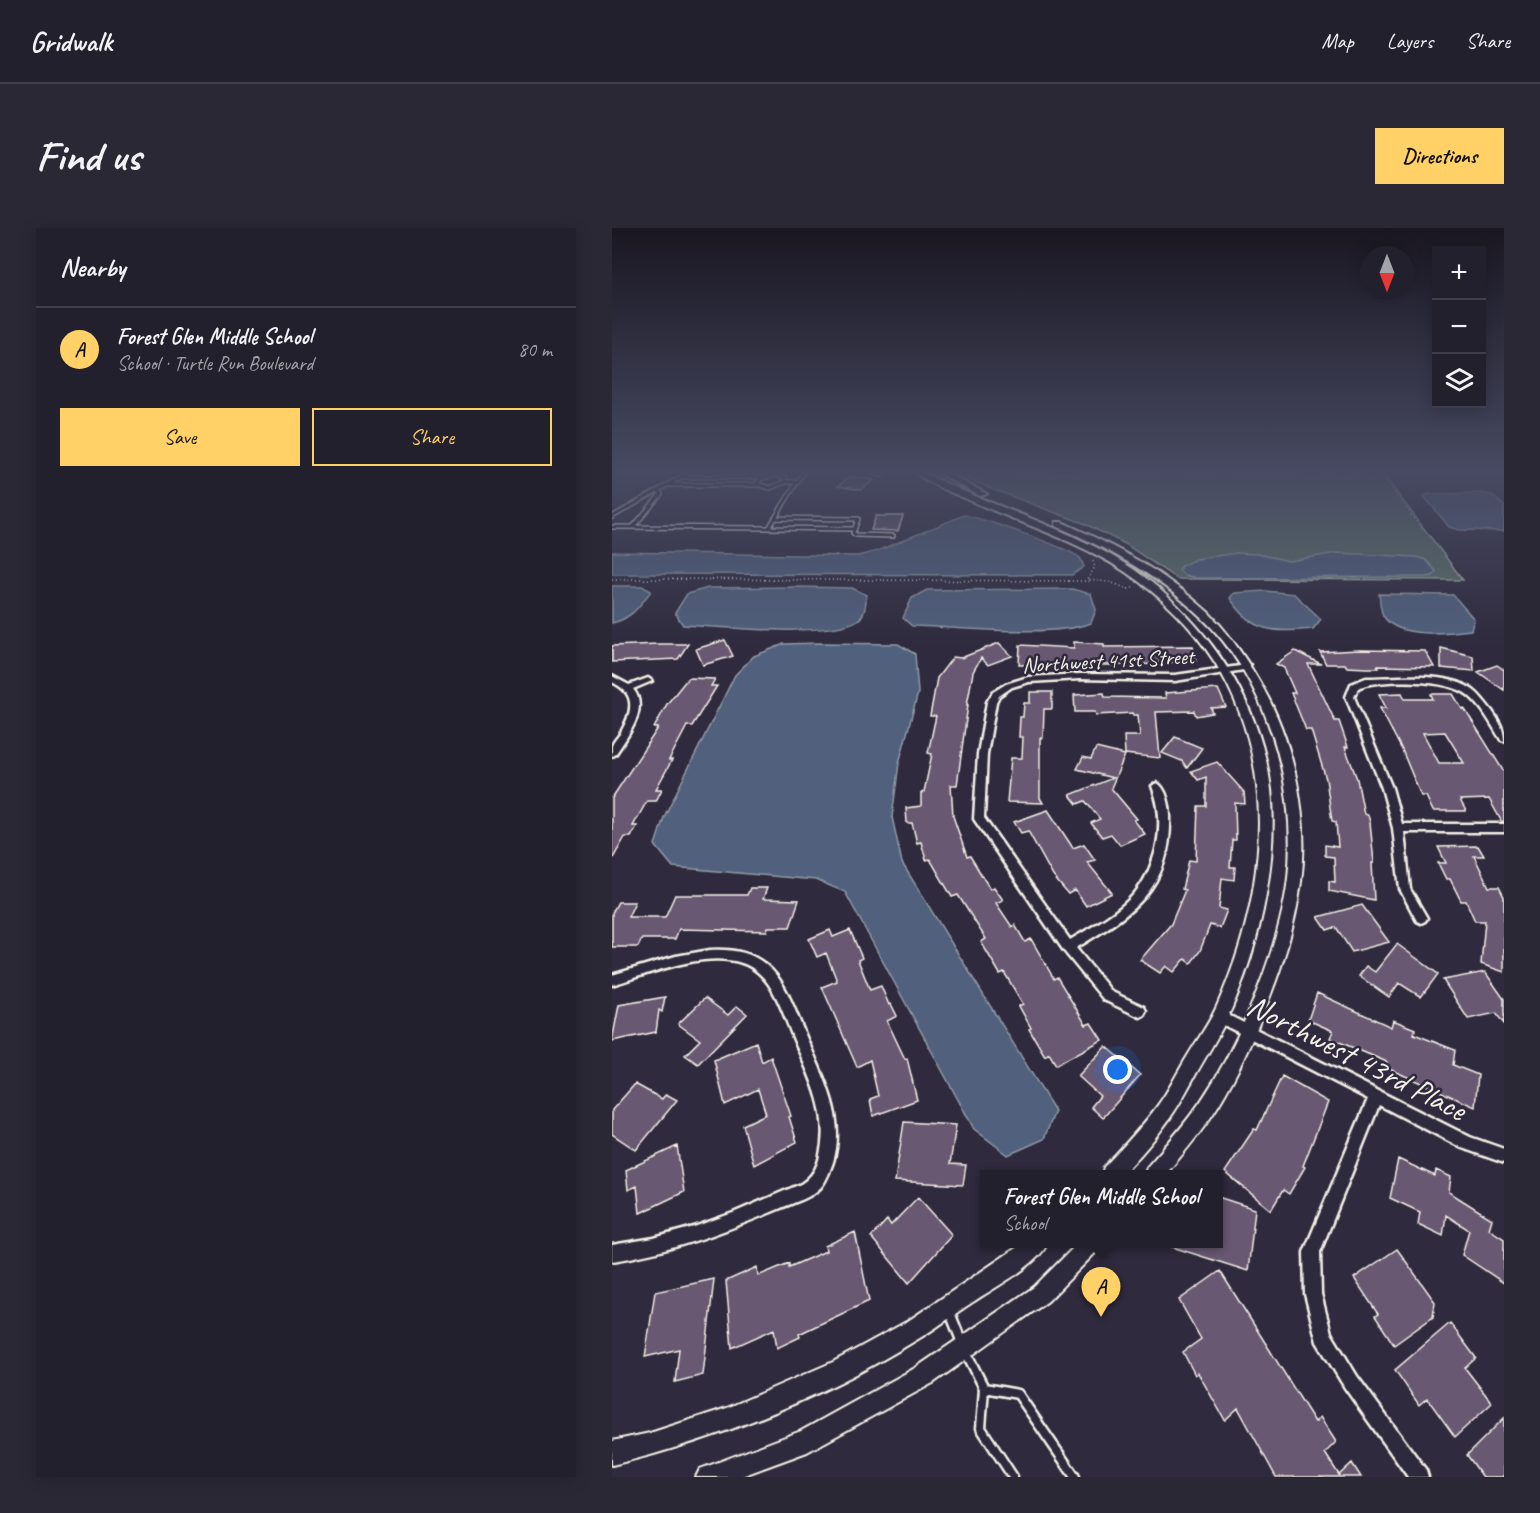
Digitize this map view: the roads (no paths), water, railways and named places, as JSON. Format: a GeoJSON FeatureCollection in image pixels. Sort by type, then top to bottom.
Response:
{"type":"FeatureCollection","features":[{"type":"Feature","properties":{"kind":"street"},"geometry":{"type":"LineString","coordinates":[[1054,531],[1125,568],[1152,587],[1188,620],[1211,647],[1241,697],[1252,725],[1264,772],[1267,827],[1262,886],[1249,941],[1220,1017],[1164,1111],[1114,1170]]}},
{"type":"Feature","properties":{"kind":"street"},"geometry":{"type":"LineString","coordinates":[[1077,531],[1144,565],[1197,606],[1225,634],[1265,699],[1280,734],[1289,765],[1297,830],[1295,877],[1281,946],[1249,1031],[1214,1097],[1185,1138],[1157,1170]]}},
{"type":"Feature","properties":{"kind":"street","name":"Northwest 41st Street"},"geometry":{"type":"LineString","coordinates":[[1068,947],[979,819],[978,798],[991,700],[1006,685],[1024,679],[1048,677],[1176,678],[1247,667]]}},
{"type":"Feature","properties":{"kind":"street"},"geometry":{"type":"LineString","coordinates":[[612,679],[628,688],[634,700],[633,720],[612,753]]}},
{"type":"Feature","properties":{"kind":"street"},"geometry":{"type":"LineString","coordinates":[[628,688],[648,681]]}},
{"type":"Feature","properties":{"kind":"street"},"geometry":{"type":"LineString","coordinates":[[1421,918],[1405,889],[1398,828],[1387,788],[1350,697],[1354,686],[1366,681],[1450,682],[1466,688],[1478,698],[1504,738]]}},
{"type":"Feature","properties":{"kind":"street"},"geometry":{"type":"LineString","coordinates":[[1140,1011],[1108,996],[1068,947],[1115,919],[1138,900],[1155,876],[1161,854],[1166,809],[1157,786]]}},
{"type":"Feature","properties":{"kind":"street"},"geometry":{"type":"LineString","coordinates":[[1398,828],[1504,828]]}},
{"type":"Feature","properties":{"kind":"street"},"geometry":{"type":"LineString","coordinates":[[612,980],[687,958],[715,954],[742,957],[763,970],[779,988],[829,1110],[830,1138],[825,1167],[811,1187],[722,1226],[649,1248],[612,1253]]}},
{"type":"Feature","properties":{"kind":"street","name":"Northwest 43rd Place"},"geometry":{"type":"LineString","coordinates":[[1220,1017],[1375,1098],[1467,1143],[1504,1156]]}},
{"type":"Feature","properties":{"kind":"street"},"geometry":{"type":"LineString","coordinates":[[1375,1098],[1312,1252],[1313,1294],[1323,1336],[1351,1382],[1419,1477]]}},
{"type":"Feature","properties":{"kind":"street"},"geometry":{"type":"LineString","coordinates":[[612,1453],[634,1449],[744,1413],[800,1389],[911,1332],[1032,1248]]}},
{"type":"Feature","properties":{"kind":"street"},"geometry":{"type":"LineString","coordinates":[[708,1477],[807,1440],[925,1375],[1041,1294],[1086,1248]]}},
{"type":"Feature","properties":{"kind":"lane"},"geometry":{"type":"LineString","coordinates":[[853,531],[862,536],[893,536]]}},
{"type":"Feature","properties":{"kind":"lane"},"geometry":{"type":"LineString","coordinates":[[947,1306],[984,1388],[981,1428],[1013,1477]]}},
{"type":"Feature","properties":{"kind":"lane"},"geometry":{"type":"LineString","coordinates":[[984,1388],[1018,1394],[1075,1477]]}},
{"type":"Feature","properties":{"kind":"water"},"geometry":{"type":"Polygon","coordinates":[[[925,531],[1017,531],[1073,553],[1080,558],[1084,567],[1072,575],[612,574],[612,552],[858,556],[877,551],[925,531]]]}},
{"type":"Feature","properties":{"kind":"water"},"geometry":{"type":"Polygon","coordinates":[[[1236,553],[1257,554],[1289,561],[1337,553],[1416,557],[1426,560],[1436,571],[1433,576],[1426,577],[1196,578],[1184,575],[1179,570],[1181,566],[1196,559],[1236,553]]]}},
{"type":"Feature","properties":{"kind":"water"},"geometry":{"type":"Polygon","coordinates":[[[612,586],[642,586],[651,591],[630,615],[612,623],[612,586]]]}},
{"type":"Feature","properties":{"kind":"water"},"geometry":{"type":"Polygon","coordinates":[[[708,588],[852,588],[867,595],[864,612],[858,620],[844,625],[800,630],[683,625],[675,613],[687,594],[708,588]]]}},
{"type":"Feature","properties":{"kind":"water"},"geometry":{"type":"Polygon","coordinates":[[[1072,589],[1091,594],[1096,610],[1091,623],[1053,630],[1030,631],[912,626],[903,618],[912,598],[927,590],[1072,589]]]}},
{"type":"Feature","properties":{"kind":"water"},"geometry":{"type":"Polygon","coordinates":[[[1266,591],[1294,594],[1321,619],[1313,629],[1275,630],[1266,628],[1247,618],[1230,598],[1234,593],[1266,591]]]}},
{"type":"Feature","properties":{"kind":"water"},"geometry":{"type":"Polygon","coordinates":[[[1379,594],[1453,595],[1474,619],[1471,630],[1424,633],[1401,629],[1384,617],[1379,594]]]}},
{"type":"Feature","properties":{"kind":"water"},"geometry":{"type":"Polygon","coordinates":[[[784,644],[898,644],[915,654],[918,693],[899,763],[892,817],[902,863],[1055,1111],[1044,1139],[1008,1155],[974,1129],[845,892],[816,880],[673,867],[655,845],[664,817],[735,675],[754,656],[784,644]]]}},
{"type":"Feature","properties":{"kind":"place","name":"Forest Glen Middle School"},"geometry":{"type":"Point","coordinates":[1101,1317]}}]}
